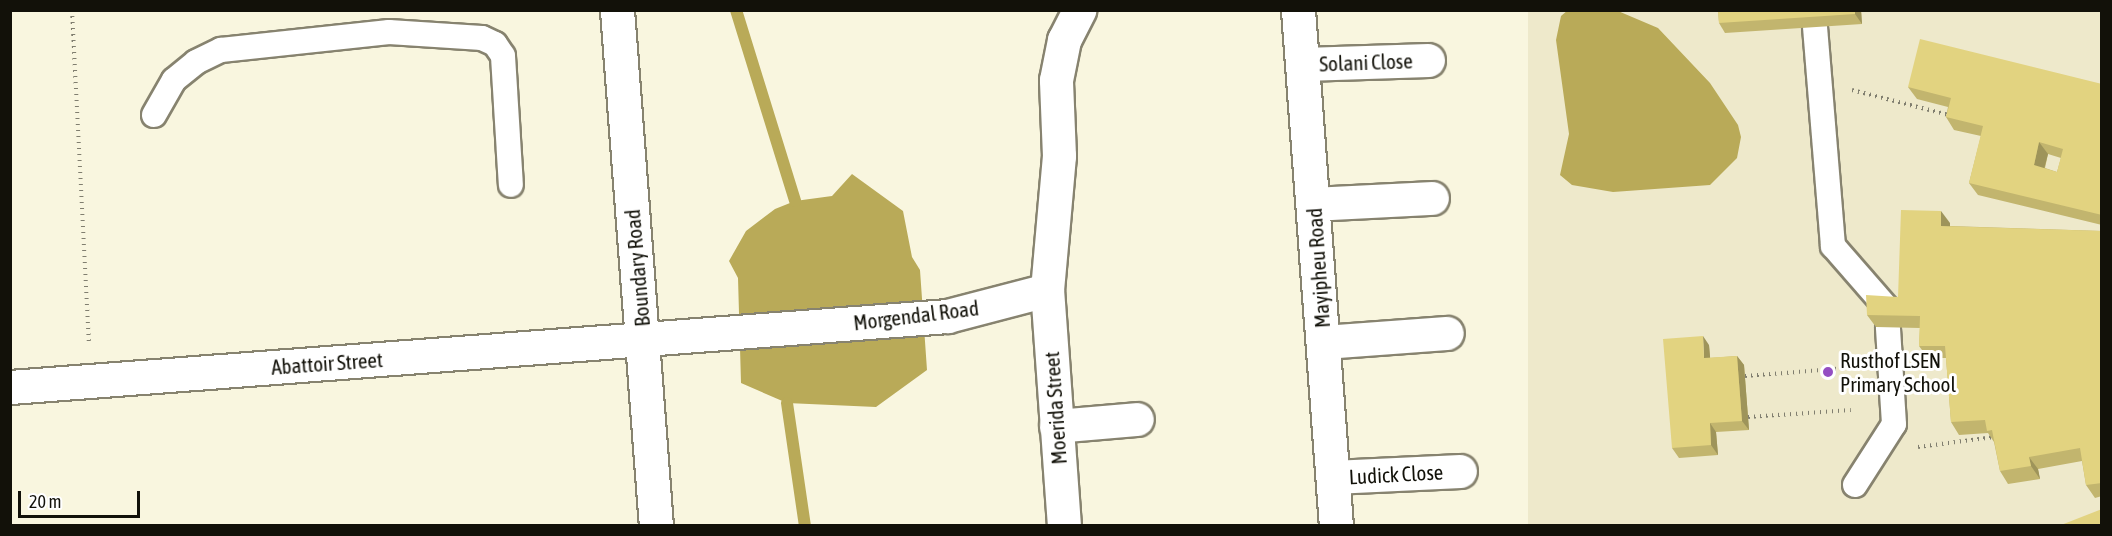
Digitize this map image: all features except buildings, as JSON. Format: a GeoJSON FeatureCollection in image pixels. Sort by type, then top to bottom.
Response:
{"type":"FeatureCollection","features":[{"type":"Feature","properties":{"kind":"street","name":"Boundary Road"},"geometry":{"type":"LineString","coordinates":[[618,10],[656,525]]}},
{"type":"Feature","properties":{"kind":"street"},"geometry":{"type":"LineString","coordinates":[[1047,290],[1059,156],[1056,80],[1064,39],[1079,10]]}},
{"type":"Feature","properties":{"kind":"street","name":"Mayipheu Road"},"geometry":{"type":"LineString","coordinates":[[1298,10],[1304,64],[1336,525]]}},
{"type":"Feature","properties":{"kind":"street","name":"Solani Close"},"geometry":{"type":"LineString","coordinates":[[1304,64],[1428,60]]}},
{"type":"Feature","properties":{"kind":"street"},"geometry":{"type":"LineString","coordinates":[[1313,204],[1432,198]]}},
{"type":"Feature","properties":{"kind":"street","name":"Morgendal Road"},"geometry":{"type":"LineString","coordinates":[[643,339],[933,316],[1047,290]]}},
{"type":"Feature","properties":{"kind":"street","name":"Moerida Street"},"geometry":{"type":"LineString","coordinates":[[1047,290],[1064,525]]}},
{"type":"Feature","properties":{"kind":"street"},"geometry":{"type":"LineString","coordinates":[[1323,342],[1447,333]]}},
{"type":"Feature","properties":{"kind":"street","name":"Abattoir Street"},"geometry":{"type":"LineString","coordinates":[[10,387],[643,339]]}},
{"type":"Feature","properties":{"kind":"street"},"geometry":{"type":"LineString","coordinates":[[1056,426],[1137,419]]}},
{"type":"Feature","properties":{"kind":"street","name":"Ludick Close"},"geometry":{"type":"LineString","coordinates":[[1333,477],[1460,471]]}},
{"type":"Feature","properties":{"kind":"lane"},"geometry":{"type":"LineString","coordinates":[[154,115],[174,80],[220,50],[388,21],[465,35],[495,44],[503,56],[511,185]]}},
{"type":"Feature","properties":{"kind":"lane"},"geometry":{"type":"LineString","coordinates":[[1815,27],[1833,246],[1888,318],[1896,414],[1892,433],[1855,485]]}},
{"type":"Feature","properties":{"kind":"path"},"geometry":{"type":"LineString","coordinates":[[72,10],[91,381]]}},
{"type":"Feature","properties":{"kind":"path"},"geometry":{"type":"LineString","coordinates":[[1819,81],[1958,117]]}},
{"type":"Feature","properties":{"kind":"path"},"geometry":{"type":"LineString","coordinates":[[1745,376],[1846,368]]}},
{"type":"Feature","properties":{"kind":"path"},"geometry":{"type":"LineString","coordinates":[[1748,417],[1851,410]]}},
{"type":"Feature","properties":{"kind":"path"},"geometry":{"type":"LineString","coordinates":[[1878,452],[1994,437]]}},
{"type":"Feature","properties":{"kind":"shaded area"},"geometry":{"type":"Polygon","coordinates":[[[1568,10],[1618,11],[1658,28],[1710,83],[1738,125],[1741,137],[1737,158],[1710,185],[1613,192],[1572,185],[1560,175],[1569,134],[1556,40],[1561,16],[1568,10]]]}},
{"type":"Feature","properties":{"kind":"shaded area","name":"Rusthof LSEN Primary School"},"geometry":{"type":"Polygon","coordinates":[[[1528,11],[2101,11],[2101,526],[1528,526],[1528,11]]]}},
{"type":"Feature","properties":{"kind":"shaded area"},"geometry":{"type":"Polygon","coordinates":[[[852,174],[903,211],[912,257],[920,270],[927,370],[876,407],[787,403],[741,383],[738,278],[729,261],[746,231],[775,209],[795,201],[832,196],[852,174]]]}},
{"type":"Feature","properties":{"kind":"waterway"},"geometry":{"type":"LineString","coordinates":[[736,10],[795,201]]}},
{"type":"Feature","properties":{"kind":"waterway"},"geometry":{"type":"LineString","coordinates":[[787,403],[805,526]]}},
{"type":"Feature","properties":{"kind":"place","name":"Rusthof LSEN Primary School"},"geometry":{"type":"Point","coordinates":[1828,372]}}]}
